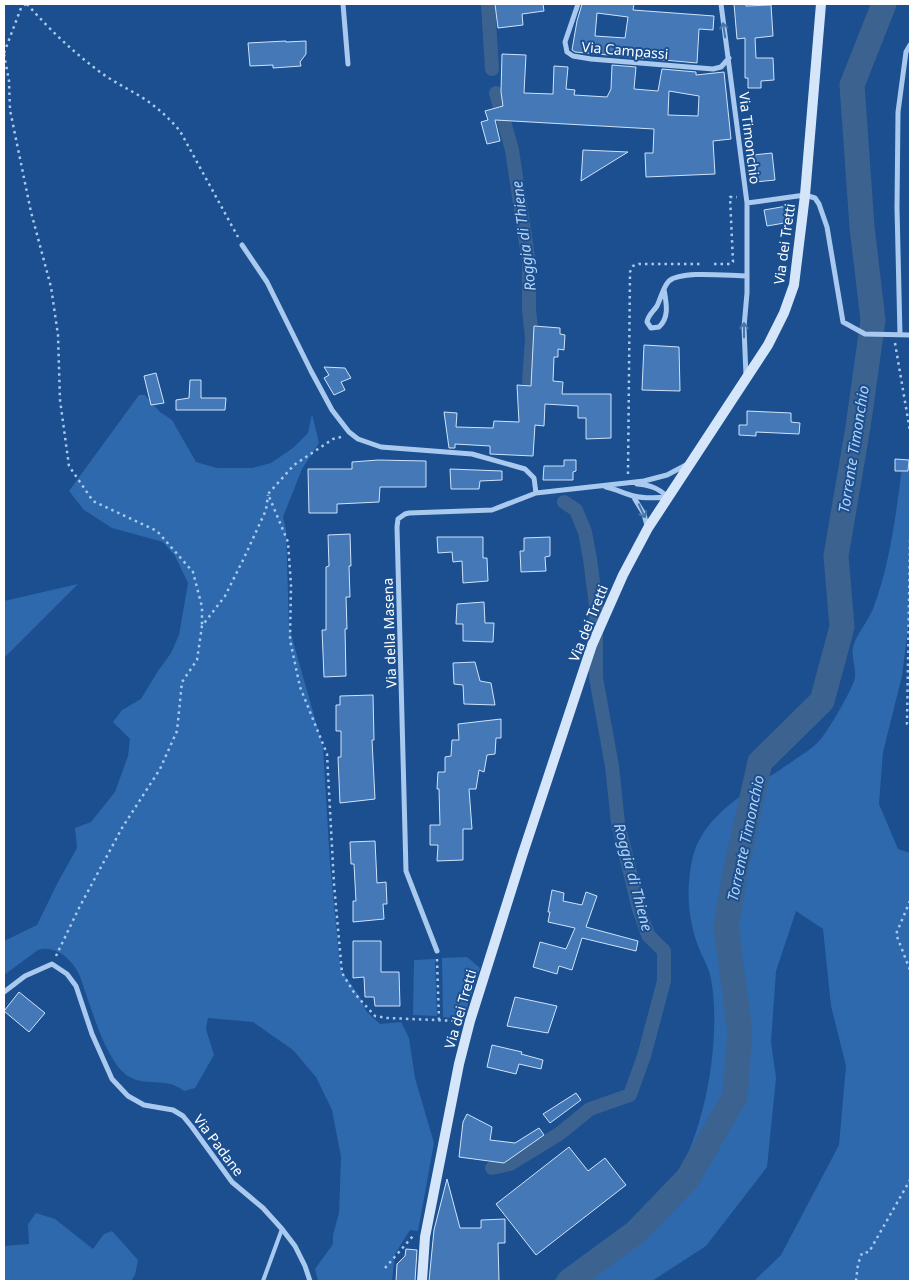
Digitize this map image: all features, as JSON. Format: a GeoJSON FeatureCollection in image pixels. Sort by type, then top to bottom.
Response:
{"type":"FeatureCollection","features":[{"type":"Feature","properties":{"kind":"street"},"geometry":{"type":"LineString","coordinates":[[343,4],[348,64]]}},
{"type":"Feature","properties":{"kind":"street","name":"Via Campassi"},"geometry":{"type":"LineString","coordinates":[[578,4],[565,42],[567,52],[573,56],[713,69],[721,67],[729,58]]}},
{"type":"Feature","properties":{"kind":"street","name":"Via Timonchio"},"geometry":{"type":"LineString","coordinates":[[721,4],[747,203],[747,293],[744,327],[746,379]]}},
{"type":"Feature","properties":{"kind":"street","name":"Via dei Tretti"},"geometry":{"type":"LineString","coordinates":[[422,1281],[427,1228],[459,1064],[470,1021],[519,865],[592,645],[623,575],[648,528],[768,345],[790,299],[794,285],[805,195],[821,4]]}},
{"type":"Feature","properties":{"kind":"street"},"geometry":{"type":"LineString","coordinates":[[900,335],[897,208],[898,112],[906,52],[910,45]]}},
{"type":"Feature","properties":{"kind":"street"},"geometry":{"type":"LineString","coordinates":[[747,203],[805,195],[815,198],[827,227],[843,322],[865,334],[910,335]]}},
{"type":"Feature","properties":{"kind":"street"},"geometry":{"type":"LineString","coordinates":[[242,245],[267,282],[332,410],[349,432],[358,439],[380,447],[472,454],[525,469],[534,478],[536,493]]}},
{"type":"Feature","properties":{"kind":"street"},"geometry":{"type":"LineString","coordinates":[[664,289],[666,309],[664,321],[659,328],[651,328],[647,322],[648,318],[657,305],[664,289],[666,285],[674,278],[685,275],[746,276]]}},
{"type":"Feature","properties":{"kind":"street","name":"Via della Masena"},"geometry":{"type":"LineString","coordinates":[[437,951],[406,871],[398,519],[405,514],[492,510],[536,493],[658,478],[690,463]]}},
{"type":"Feature","properties":{"kind":"street","name":"Via della Masena"},"geometry":{"type":"LineString","coordinates":[[625,483],[650,485],[668,497]]}},
{"type":"Feature","properties":{"kind":"street","name":"Via della Masena"},"geometry":{"type":"LineString","coordinates":[[603,486],[620,490],[632,496],[648,498],[668,497]]}},
{"type":"Feature","properties":{"kind":"street"},"geometry":{"type":"LineString","coordinates":[[632,496],[644,514],[648,528]]}},
{"type":"Feature","properties":{"kind":"street"},"geometry":{"type":"LineString","coordinates":[[4,992],[24,976],[52,964]]}},
{"type":"Feature","properties":{"kind":"street","name":"Via Padane"},"geometry":{"type":"LineString","coordinates":[[52,964],[67,974],[76,986],[92,1034],[112,1079],[128,1096],[144,1105],[173,1110],[182,1116],[232,1182],[263,1208],[282,1229],[295,1246],[310,1281]]}},
{"type":"Feature","properties":{"kind":"lane"},"geometry":{"type":"LineString","coordinates":[[263,1281],[282,1229]]}},
{"type":"Feature","properties":{"kind":"path"},"geometry":{"type":"LineString","coordinates":[[52,964],[79,908],[122,828],[160,769],[177,731],[182,682],[197,660],[202,626],[202,607],[193,572],[157,530],[93,501],[68,466],[60,400],[58,335],[51,287],[31,212],[10,110],[9,80],[4,54],[21,8],[24,5],[27,4],[53,33],[84,59],[147,101],[180,131],[242,245]]}},
{"type":"Feature","properties":{"kind":"path"},"geometry":{"type":"LineString","coordinates":[[891,334],[910,431]]}},
{"type":"Feature","properties":{"kind":"path"},"geometry":{"type":"LineString","coordinates":[[202,626],[225,596],[266,510],[268,494],[294,465],[333,439],[344,437],[358,439]]}},
{"type":"Feature","properties":{"kind":"path"},"geometry":{"type":"LineString","coordinates":[[268,494],[288,542],[291,585],[290,640],[300,687],[327,754],[334,884],[342,973],[355,994],[375,1016],[470,1021]]}},
{"type":"Feature","properties":{"kind":"path"},"geometry":{"type":"LineString","coordinates":[[910,540],[907,724],[910,728]]}},
{"type":"Feature","properties":{"kind":"path"},"geometry":{"type":"LineString","coordinates":[[910,901],[896,934],[910,970]]}},
{"type":"Feature","properties":{"kind":"path"},"geometry":{"type":"LineString","coordinates":[[437,951],[439,1020]]}},
{"type":"Feature","properties":{"kind":"path"},"geometry":{"type":"LineString","coordinates":[[856,1281],[858,1264],[862,1253],[869,1252],[910,1180]]}},
{"type":"Feature","properties":{"kind":"path"},"geometry":{"type":"LineString","coordinates":[[385,1268],[415,1234],[427,1228]]}},
{"type":"Feature","properties":{"kind":"shaded area"},"geometry":{"type":"Polygon","coordinates":[[[139,395],[145,395],[160,412],[172,420],[196,462],[217,468],[252,468],[271,463],[293,448],[308,433],[312,414],[319,443],[302,469],[283,517],[286,530],[289,627],[323,747],[330,864],[340,965],[343,973],[360,997],[366,1011],[380,1024],[401,1022],[409,1038],[415,1078],[434,1143],[418,1231],[410,1230],[395,1254],[392,1281],[318,1281],[315,1269],[333,1244],[333,1235],[339,1213],[341,1157],[332,1110],[316,1077],[293,1050],[253,1022],[208,1018],[206,1029],[214,1055],[195,1088],[184,1091],[166,1083],[140,1081],[122,1072],[114,1061],[98,1028],[79,975],[73,964],[64,956],[55,950],[38,950],[4,975],[4,941],[37,925],[77,848],[75,828],[91,822],[115,792],[128,756],[130,739],[113,722],[122,710],[141,699],[171,653],[179,635],[188,583],[175,556],[163,542],[112,528],[84,510],[69,491],[139,395]]]}},
{"type":"Feature","properties":{"kind":"shaded area"},"geometry":{"type":"Polygon","coordinates":[[[902,467],[910,468],[910,614],[902,676],[883,752],[879,804],[898,849],[910,853],[910,1281],[754,1281],[781,1255],[839,1145],[846,1066],[831,1006],[823,929],[796,911],[776,971],[771,1042],[776,1078],[767,1167],[706,1246],[652,1281],[553,1281],[641,1215],[655,1202],[668,1188],[681,1168],[692,1144],[708,1088],[714,1030],[714,1003],[711,979],[697,943],[689,910],[689,878],[693,856],[700,839],[722,811],[736,799],[815,745],[829,728],[846,699],[855,677],[853,647],[873,609],[884,575],[895,521],[902,467]]]}},
{"type":"Feature","properties":{"kind":"shaded area"},"geometry":{"type":"Polygon","coordinates":[[[78,584],[4,658],[4,601],[78,584]]]}},
{"type":"Feature","properties":{"kind":"shaded area"},"geometry":{"type":"Polygon","coordinates":[[[467,957],[480,968],[463,1019],[443,1017],[442,958],[467,957]]]}},
{"type":"Feature","properties":{"kind":"shaded area"},"geometry":{"type":"Polygon","coordinates":[[[435,959],[437,1016],[413,1015],[414,960],[435,959]]]}},
{"type":"Feature","properties":{"kind":"shaded area"},"geometry":{"type":"Polygon","coordinates":[[[36,1213],[55,1219],[93,1249],[104,1234],[112,1231],[138,1260],[135,1275],[131,1281],[5,1281],[4,1246],[29,1244],[28,1224],[36,1213]]]}},
{"type":"Feature","properties":{"kind":"building"},"geometry":{"type":"Polygon","coordinates":[[[495,4],[543,4],[544,11],[522,14],[523,25],[498,28],[495,4]]]}},
{"type":"Feature","properties":{"kind":"building"},"geometry":{"type":"Polygon","coordinates":[[[582,4],[634,4],[633,10],[714,16],[713,30],[699,29],[697,63],[575,52],[572,50],[582,4]],[[597,13],[595,36],[625,38],[628,17],[597,13]]]}},
{"type":"Feature","properties":{"kind":"building"},"geometry":{"type":"Polygon","coordinates":[[[734,4],[746,4],[746,6],[771,5],[773,36],[755,38],[756,58],[773,58],[774,80],[761,81],[761,88],[748,88],[748,78],[745,78],[745,38],[737,39],[734,4]]]}},
{"type":"Feature","properties":{"kind":"building"},"geometry":{"type":"Polygon","coordinates":[[[306,41],[306,54],[300,62],[301,66],[273,68],[273,65],[250,66],[248,43],[306,41]]]}},
{"type":"Feature","properties":{"kind":"building"},"geometry":{"type":"Polygon","coordinates":[[[502,54],[526,55],[524,93],[553,94],[554,66],[568,67],[566,89],[575,90],[574,95],[607,97],[611,89],[612,65],[636,67],[634,89],[658,91],[662,69],[696,72],[696,75],[724,72],[731,139],[713,141],[715,174],[646,177],[645,153],[653,153],[654,129],[495,120],[500,141],[487,144],[481,122],[488,120],[485,111],[503,106],[501,92],[502,54]],[[669,91],[668,115],[698,116],[699,96],[669,91]]]}},
{"type":"Feature","properties":{"kind":"building"},"geometry":{"type":"Polygon","coordinates":[[[583,150],[628,152],[581,181],[583,150]]]}},
{"type":"Feature","properties":{"kind":"building"},"geometry":{"type":"Polygon","coordinates":[[[772,153],[775,180],[755,182],[753,155],[772,153]]]}},
{"type":"Feature","properties":{"kind":"building"},"geometry":{"type":"Polygon","coordinates":[[[787,206],[790,222],[767,226],[764,210],[787,206]]]}},
{"type":"Feature","properties":{"kind":"building"},"geometry":{"type":"Polygon","coordinates":[[[534,326],[560,328],[560,334],[565,335],[564,350],[558,349],[558,357],[554,357],[553,381],[563,382],[562,394],[611,394],[611,438],[586,439],[586,418],[578,418],[578,406],[545,404],[544,426],[535,425],[533,456],[490,454],[490,446],[455,444],[455,448],[449,448],[444,412],[457,413],[456,427],[493,428],[494,421],[519,422],[517,385],[531,386],[534,326]]]}},
{"type":"Feature","properties":{"kind":"building"},"geometry":{"type":"Polygon","coordinates":[[[644,345],[679,347],[680,391],[642,390],[644,345]]]}},
{"type":"Feature","properties":{"kind":"building"},"geometry":{"type":"Polygon","coordinates":[[[324,367],[345,368],[351,378],[341,382],[345,390],[334,395],[324,378],[329,375],[324,367]]]}},
{"type":"Feature","properties":{"kind":"building"},"geometry":{"type":"Polygon","coordinates":[[[156,373],[164,403],[151,405],[144,376],[156,373]]]}},
{"type":"Feature","properties":{"kind":"building"},"geometry":{"type":"Polygon","coordinates":[[[190,380],[201,380],[201,398],[226,398],[225,410],[176,410],[176,400],[189,398],[190,380]]]}},
{"type":"Feature","properties":{"kind":"building"},"geometry":{"type":"Polygon","coordinates":[[[747,411],[791,413],[791,422],[800,423],[799,434],[756,432],[756,436],[739,435],[739,425],[747,425],[747,411]]]}},
{"type":"Feature","properties":{"kind":"building"},"geometry":{"type":"Polygon","coordinates":[[[895,459],[909,460],[908,471],[895,471],[895,459]]]}},
{"type":"Feature","properties":{"kind":"building"},"geometry":{"type":"Polygon","coordinates":[[[378,460],[426,461],[426,487],[380,487],[379,502],[337,504],[337,513],[309,513],[308,469],[352,469],[352,462],[378,460]]]}},
{"type":"Feature","properties":{"kind":"building"},"geometry":{"type":"Polygon","coordinates":[[[564,460],[576,460],[576,471],[573,472],[573,480],[543,480],[544,466],[564,466],[564,460]]]}},
{"type":"Feature","properties":{"kind":"building"},"geometry":{"type":"Polygon","coordinates":[[[450,469],[502,471],[502,480],[480,481],[479,489],[451,489],[450,469]]]}},
{"type":"Feature","properties":{"kind":"building"},"geometry":{"type":"Polygon","coordinates":[[[350,534],[350,597],[346,597],[347,629],[345,629],[346,676],[324,677],[322,630],[326,630],[326,567],[329,566],[328,535],[350,534]]]}},
{"type":"Feature","properties":{"kind":"building"},"geometry":{"type":"Polygon","coordinates":[[[437,537],[483,537],[483,558],[487,558],[488,581],[463,583],[462,561],[453,562],[452,552],[438,553],[437,537]]]}},
{"type":"Feature","properties":{"kind":"building"},"geometry":{"type":"Polygon","coordinates":[[[550,537],[550,556],[545,557],[546,571],[521,572],[520,551],[524,551],[524,538],[550,537]]]}},
{"type":"Feature","properties":{"kind":"building"},"geometry":{"type":"Polygon","coordinates":[[[484,602],[485,623],[494,623],[493,642],[463,641],[463,624],[456,624],[457,604],[484,602]]]}},
{"type":"Feature","properties":{"kind":"building"},"geometry":{"type":"Polygon","coordinates":[[[475,662],[480,681],[491,683],[495,705],[464,704],[463,685],[454,684],[453,663],[475,662]]]}},
{"type":"Feature","properties":{"kind":"building"},"geometry":{"type":"Polygon","coordinates":[[[373,695],[374,740],[372,740],[375,799],[340,803],[338,757],[341,757],[341,731],[336,731],[336,705],[340,705],[340,696],[373,695]]]}},
{"type":"Feature","properties":{"kind":"building"},"geometry":{"type":"Polygon","coordinates":[[[501,719],[501,738],[496,738],[495,754],[487,755],[484,772],[479,770],[476,789],[469,789],[472,829],[463,829],[463,860],[437,861],[438,845],[430,845],[430,825],[440,825],[439,789],[437,789],[438,772],[445,772],[445,757],[451,756],[452,740],[459,740],[458,724],[501,719]]]}},
{"type":"Feature","properties":{"kind":"building"},"geometry":{"type":"Polygon","coordinates":[[[375,841],[377,883],[386,882],[387,904],[383,904],[384,919],[353,922],[353,901],[356,901],[354,864],[351,864],[350,842],[375,841]]]}},
{"type":"Feature","properties":{"kind":"building"},"geometry":{"type":"Polygon","coordinates":[[[552,890],[564,893],[563,901],[582,905],[586,892],[597,896],[586,927],[638,941],[636,951],[582,938],[572,970],[559,966],[557,974],[533,967],[540,942],[566,949],[575,928],[548,922],[552,890]]]}},
{"type":"Feature","properties":{"kind":"building"},"geometry":{"type":"Polygon","coordinates":[[[353,941],[381,941],[381,972],[399,972],[400,1006],[375,1006],[374,997],[365,997],[364,977],[353,978],[353,941]]]}},
{"type":"Feature","properties":{"kind":"building"},"geometry":{"type":"Polygon","coordinates":[[[19,992],[45,1013],[29,1032],[4,1011],[19,992]]]}},
{"type":"Feature","properties":{"kind":"building"},"geometry":{"type":"Polygon","coordinates":[[[515,997],[557,1006],[548,1033],[507,1026],[515,997]]]}},
{"type":"Feature","properties":{"kind":"building"},"geometry":{"type":"Polygon","coordinates":[[[492,1045],[522,1052],[521,1054],[543,1060],[541,1069],[519,1064],[516,1074],[487,1067],[492,1045]]]}},
{"type":"Feature","properties":{"kind":"building"},"geometry":{"type":"Polygon","coordinates":[[[576,1093],[581,1100],[550,1123],[543,1114],[576,1093]]]}},
{"type":"Feature","properties":{"kind":"building"},"geometry":{"type":"Polygon","coordinates":[[[467,1114],[492,1127],[490,1140],[515,1143],[539,1128],[544,1135],[504,1163],[459,1157],[463,1122],[467,1114]]]}},
{"type":"Feature","properties":{"kind":"building"},"geometry":{"type":"Polygon","coordinates":[[[569,1147],[588,1171],[605,1158],[626,1185],[536,1255],[496,1204],[569,1147]]]}},
{"type":"Feature","properties":{"kind":"building"},"geometry":{"type":"Polygon","coordinates":[[[447,1179],[460,1228],[481,1228],[481,1220],[505,1219],[505,1243],[498,1243],[499,1281],[429,1281],[434,1230],[447,1179]]]}},
{"type":"Feature","properties":{"kind":"building"},"geometry":{"type":"Polygon","coordinates":[[[406,1249],[417,1250],[415,1281],[396,1281],[397,1264],[405,1256],[406,1249]]]}},
{"type":"Feature","properties":{"kind":"waterway","name":"Roggia di Thiene"},"geometry":{"type":"LineString","coordinates":[[488,4],[492,69]]}},
{"type":"Feature","properties":{"kind":"waterway","name":"Torrente Timonchio"},"geometry":{"type":"LineString","coordinates":[[569,1281],[636,1232],[688,1178],[735,1096],[740,1032],[726,926],[737,864],[760,762],[822,701],[842,627],[836,556],[858,427],[873,320],[862,227],[852,85],[884,4]]}},
{"type":"Feature","properties":{"kind":"waterway","name":"Roggia di Thiene"},"geometry":{"type":"LineString","coordinates":[[496,93],[512,150],[529,263],[529,309],[532,338],[529,381]]}},
{"type":"Feature","properties":{"kind":"waterway","name":"Roggia di Thiene"},"geometry":{"type":"LineString","coordinates":[[492,1168],[510,1164],[559,1134],[590,1109],[630,1095],[644,1056],[664,981],[664,951],[648,935],[639,909],[618,823],[612,766],[596,678],[596,605],[585,532],[576,510],[564,502]]}}]}
